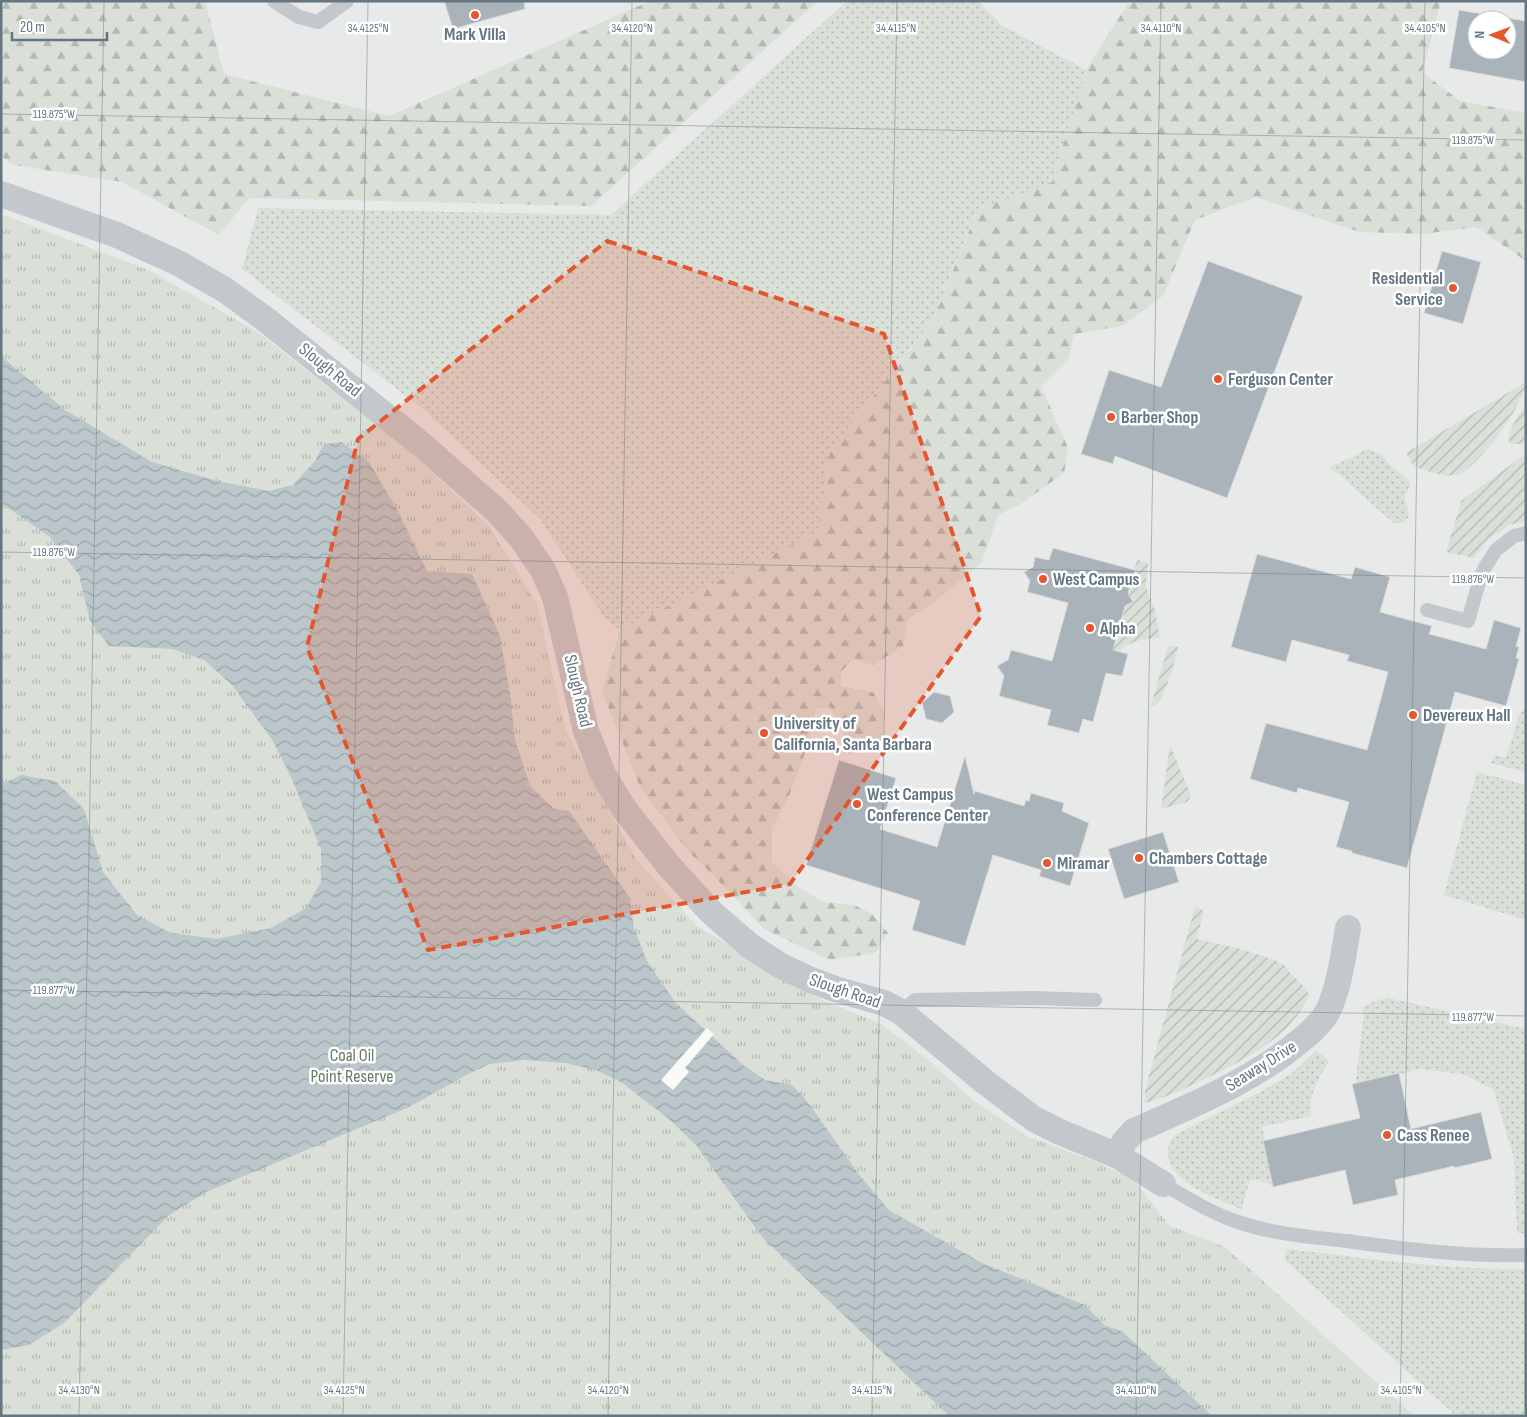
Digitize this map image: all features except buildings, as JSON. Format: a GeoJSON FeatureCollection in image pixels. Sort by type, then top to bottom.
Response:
{"type":"FeatureCollection","features":[{"type":"Feature","properties":{"kind":"street","name":"Slough Road"},"geometry":{"type":"LineString","coordinates":[[1,194],[7,198],[117,235],[178,263],[225,290],[265,319],[422,445],[498,512],[522,538],[543,570],[555,597],[586,731],[603,774],[625,810],[669,866],[711,912],[750,946],[781,966],[811,980],[884,1003],[901,1012],[984,1082],[1034,1119],[1118,1156],[1163,1184]]}},
{"type":"Feature","properties":{"kind":"street","name":"Seaway Drive"},"geometry":{"type":"LineString","coordinates":[[1118,1156],[1124,1142],[1134,1131],[1248,1078],[1307,1036],[1326,1015],[1339,978],[1348,928]]}},
{"type":"Feature","properties":{"kind":"lane"},"geometry":{"type":"LineString","coordinates":[[274,1],[299,17],[318,22],[347,1]]}},
{"type":"Feature","properties":{"kind":"lane"},"geometry":{"type":"LineString","coordinates":[[1427,610],[1468,621],[1481,575],[1496,550],[1514,536],[1526,533]]}},
{"type":"Feature","properties":{"kind":"lane"},"geometry":{"type":"LineString","coordinates":[[901,1012],[915,1000],[1034,998],[1095,1000]]}},
{"type":"Feature","properties":{"kind":"lane"},"geometry":{"type":"LineString","coordinates":[[1163,1184],[1208,1210],[1260,1229],[1279,1233],[1433,1252],[1526,1256]]}},
{"type":"Feature","properties":{"kind":"highlighted area"},"geometry":{"type":"Polygon","coordinates":[[[607,241],[884,334],[981,616],[790,884],[428,950],[307,647],[358,439],[607,241]]]}},
{"type":"Feature","properties":{"kind":"shaded area","name":"University of California, Santa Barbara"},"geometry":{"type":"Polygon","coordinates":[[[1,1],[1526,1],[1526,1416],[1,1416],[1,1]]]}},
{"type":"Feature","properties":{"kind":"green space"},"geometry":{"type":"Polygon","coordinates":[[[1,1],[205,1],[224,74],[389,116],[650,1],[818,1],[591,206],[249,198],[219,235],[122,182],[14,165],[1,156],[1,1]]]}},
{"type":"Feature","properties":{"kind":"green space"},"geometry":{"type":"Polygon","coordinates":[[[847,1],[978,1],[1001,25],[1086,70],[1052,182],[975,215],[932,321],[830,451],[818,532],[620,630],[604,617],[540,519],[424,410],[242,269],[258,208],[611,215],[847,1]]]}},
{"type":"Feature","properties":{"kind":"green space"},"geometry":{"type":"Polygon","coordinates":[[[1137,1],[1441,1],[1422,72],[1460,101],[1526,113],[1526,261],[1476,227],[1423,234],[1359,232],[1256,197],[1195,220],[1163,296],[1122,326],[1074,334],[1069,358],[1041,386],[1068,448],[1064,473],[1019,505],[998,515],[981,564],[934,602],[907,620],[903,646],[873,665],[853,659],[841,672],[841,686],[873,692],[885,713],[881,743],[849,755],[842,729],[830,707],[816,709],[805,753],[790,793],[772,828],[772,862],[798,887],[824,902],[854,905],[872,914],[888,933],[875,953],[830,960],[764,929],[688,851],[640,787],[602,691],[620,630],[818,532],[830,451],[932,322],[978,209],[1052,182],[1086,70],[1127,5],[1137,1]]]}},
{"type":"Feature","properties":{"kind":"green space","name":"Coal Oil Point Reserve"},"geometry":{"type":"Polygon","coordinates":[[[1,214],[148,270],[256,331],[404,446],[489,526],[537,604],[565,729],[636,859],[697,926],[820,999],[884,1026],[933,1064],[974,1101],[1027,1136],[1098,1163],[1133,1179],[1169,1225],[1225,1247],[1414,1416],[1,1416],[1,214]]]}},
{"type":"Feature","properties":{"kind":"green space"},"geometry":{"type":"Polygon","coordinates":[[[1526,382],[1518,404],[1500,433],[1489,448],[1467,469],[1459,474],[1448,475],[1436,474],[1414,467],[1406,453],[1526,382]]]}},
{"type":"Feature","properties":{"kind":"green space"},"geometry":{"type":"Polygon","coordinates":[[[1526,404],[1526,436],[1523,444],[1510,444],[1511,429],[1526,404]]]}},
{"type":"Feature","properties":{"kind":"green space"},"geometry":{"type":"Polygon","coordinates":[[[1368,449],[1383,456],[1388,463],[1409,480],[1410,485],[1405,496],[1409,517],[1403,522],[1395,524],[1343,477],[1329,468],[1368,449]]]}},
{"type":"Feature","properties":{"kind":"green space"},"geometry":{"type":"Polygon","coordinates":[[[1523,456],[1526,456],[1526,521],[1509,525],[1488,540],[1474,558],[1446,552],[1461,501],[1523,456]]]}},
{"type":"Feature","properties":{"kind":"green space"},"geometry":{"type":"Polygon","coordinates":[[[1137,560],[1148,563],[1146,587],[1155,610],[1160,638],[1131,643],[1117,654],[1111,651],[1137,560]]]}},
{"type":"Feature","properties":{"kind":"green space"},"geometry":{"type":"Polygon","coordinates":[[[1168,646],[1178,647],[1172,671],[1159,702],[1150,709],[1168,646]]]}},
{"type":"Feature","properties":{"kind":"green space"},"geometry":{"type":"Polygon","coordinates":[[[1526,707],[1526,772],[1491,763],[1494,756],[1506,757],[1519,715],[1526,707]]]}},
{"type":"Feature","properties":{"kind":"green space"},"geometry":{"type":"Polygon","coordinates":[[[1170,745],[1190,793],[1190,798],[1187,802],[1161,809],[1170,745]]]}},
{"type":"Feature","properties":{"kind":"green space"},"geometry":{"type":"Polygon","coordinates":[[[1477,772],[1526,785],[1526,920],[1444,895],[1477,772]]]}},
{"type":"Feature","properties":{"kind":"green space"},"geometry":{"type":"Polygon","coordinates":[[[1195,907],[1203,910],[1197,939],[1230,946],[1284,965],[1309,995],[1302,1010],[1291,1023],[1279,1035],[1249,1056],[1182,1090],[1145,1103],[1145,1090],[1195,907]]]}},
{"type":"Feature","properties":{"kind":"green space"},"geometry":{"type":"Polygon","coordinates":[[[1389,998],[1526,1029],[1526,1233],[1517,1233],[1514,1158],[1493,1089],[1463,1074],[1419,1069],[1355,1086],[1364,1015],[1362,1007],[1378,1000],[1389,998]]]}},
{"type":"Feature","properties":{"kind":"green space"},"geometry":{"type":"Polygon","coordinates":[[[1316,1051],[1329,1062],[1312,1094],[1311,1116],[1262,1127],[1276,1184],[1273,1186],[1256,1179],[1250,1181],[1241,1209],[1197,1189],[1177,1174],[1171,1165],[1168,1149],[1172,1139],[1177,1134],[1262,1091],[1291,1074],[1316,1051]]]}},
{"type":"Feature","properties":{"kind":"green space"},"geometry":{"type":"Polygon","coordinates":[[[1286,1249],[1466,1268],[1526,1269],[1526,1416],[1456,1416],[1285,1260],[1286,1249]]]}},
{"type":"Feature","properties":{"kind":"water"},"geometry":{"type":"Polygon","coordinates":[[[1,356],[65,410],[152,462],[217,481],[269,491],[293,485],[315,461],[324,444],[342,442],[369,462],[398,511],[427,571],[472,574],[500,636],[511,700],[515,740],[530,786],[554,809],[569,811],[630,898],[634,928],[647,961],[675,1002],[742,1064],[765,1080],[792,1085],[807,1101],[860,1176],[889,1210],[980,1262],[1085,1305],[1104,1325],[1123,1332],[1212,1416],[949,1416],[763,1238],[696,1145],[669,1119],[621,1082],[596,1070],[565,1063],[524,1060],[490,1064],[409,1107],[206,1192],[168,1216],[64,1323],[29,1345],[1,1350],[1,785],[21,775],[55,781],[84,809],[103,872],[137,915],[171,933],[217,939],[271,928],[306,908],[321,882],[321,849],[291,777],[273,741],[232,685],[204,660],[173,649],[109,646],[90,621],[79,575],[50,537],[1,503],[1,356]]]}},
{"type":"Feature","properties":{"kind":"pier"},"geometry":{"type":"Polygon","coordinates":[[[707,1028],[714,1034],[685,1068],[689,1072],[673,1090],[661,1080],[707,1028]]]}},
{"type":"Feature","properties":{"kind":"place","name":"Mark Villa"},"geometry":{"type":"Point","coordinates":[475,15]}},
{"type":"Feature","properties":{"kind":"place","name":"Residential Service"},"geometry":{"type":"Point","coordinates":[1453,288]}},
{"type":"Feature","properties":{"kind":"place","name":"Ferguson Center"},"geometry":{"type":"Point","coordinates":[1218,379]}},
{"type":"Feature","properties":{"kind":"place","name":"Barber Shop"},"geometry":{"type":"Point","coordinates":[1111,417]}},
{"type":"Feature","properties":{"kind":"place","name":"West Campus"},"geometry":{"type":"Point","coordinates":[1043,579]}},
{"type":"Feature","properties":{"kind":"place","name":"Alpha"},"geometry":{"type":"Point","coordinates":[1090,628]}},
{"type":"Feature","properties":{"kind":"place","name":"Devereux Hall"},"geometry":{"type":"Point","coordinates":[1413,715]}},
{"type":"Feature","properties":{"kind":"place","name":"University of California, Santa Barbara"},"geometry":{"type":"Point","coordinates":[764,733]}},
{"type":"Feature","properties":{"kind":"place","name":"West Campus Conference Center"},"geometry":{"type":"Point","coordinates":[857,804]}},
{"type":"Feature","properties":{"kind":"place","name":"Chambers Cottage"},"geometry":{"type":"Point","coordinates":[1139,858]}},
{"type":"Feature","properties":{"kind":"place","name":"Miramar"},"geometry":{"type":"Point","coordinates":[1047,863]}},
{"type":"Feature","properties":{"kind":"place","name":"Cass Renee"},"geometry":{"type":"Point","coordinates":[1387,1135]}}]}
